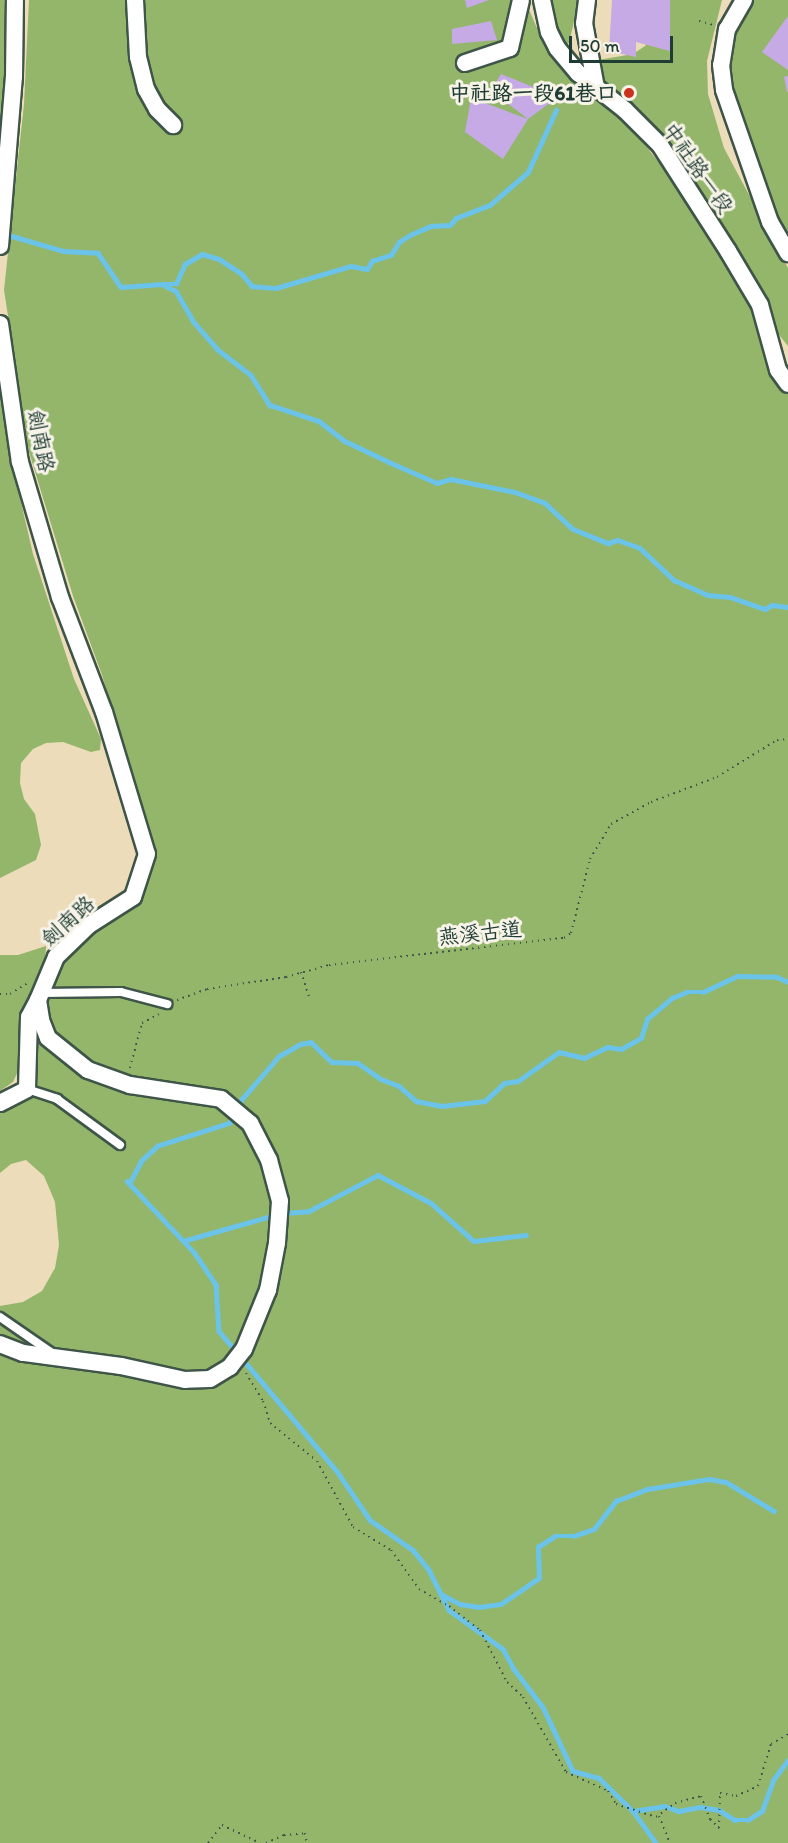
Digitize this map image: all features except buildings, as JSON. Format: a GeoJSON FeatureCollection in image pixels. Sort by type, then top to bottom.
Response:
{"type":"FeatureCollection","features":[{"type":"Feature","properties":{"kind":"street"},"geometry":{"type":"LineString","coordinates":[[0,244],[14,77],[15,0]]}},
{"type":"Feature","properties":{"kind":"street"},"geometry":{"type":"LineString","coordinates":[[135,0],[138,57],[146,89],[157,109],[172,125]]}},
{"type":"Feature","properties":{"kind":"street"},"geometry":{"type":"LineString","coordinates":[[465,63],[510,48],[521,0]]}},
{"type":"Feature","properties":{"kind":"street","name":"中社路一段"},"geometry":{"type":"LineString","coordinates":[[542,0],[549,32],[557,48],[596,88],[660,146],[760,305],[778,370],[788,384]]}},
{"type":"Feature","properties":{"kind":"street"},"geometry":{"type":"LineString","coordinates":[[587,0],[584,23],[596,88]]}},
{"type":"Feature","properties":{"kind":"street","name":"中社路一段"},"geometry":{"type":"LineString","coordinates":[[744,0],[727,29],[722,65],[724,90],[770,222],[788,253]]}},
{"type":"Feature","properties":{"kind":"street","name":"劍南路"},"geometry":{"type":"LineString","coordinates":[[0,324],[20,462],[60,597],[104,712],[147,854],[133,897],[89,925],[56,957],[29,1017],[27,1089]]}},
{"type":"Feature","properties":{"kind":"street"},"geometry":{"type":"LineString","coordinates":[[0,1344],[23,1353],[184,1380],[210,1379],[239,1356],[268,1290],[277,1243],[280,1201],[269,1160],[250,1123],[221,1099],[130,1085],[88,1070],[48,1038],[39,996]]}},
{"type":"Feature","properties":{"kind":"street"},"geometry":{"type":"LineString","coordinates":[[0,1103],[27,1089]]}},
{"type":"Feature","properties":{"kind":"lane"},"geometry":{"type":"LineString","coordinates":[[39,996],[121,992],[167,1004]]}},
{"type":"Feature","properties":{"kind":"lane"},"geometry":{"type":"LineString","coordinates":[[27,1089],[57,1099],[120,1145]]}},
{"type":"Feature","properties":{"kind":"lane"},"geometry":{"type":"LineString","coordinates":[[0,1317],[59,1358]]}},
{"type":"Feature","properties":{"kind":"path","name":"燕溪古道"},"geometry":{"type":"LineString","coordinates":[[128,1075],[142,1023],[158,1015],[167,1004],[207,989],[329,965],[564,938],[571,933],[590,859],[611,824],[651,802],[717,777],[777,740],[788,739]]}},
{"type":"Feature","properties":{"kind":"path"},"geometry":{"type":"LineString","coordinates":[[301,972],[310,999]]}},
{"type":"Feature","properties":{"kind":"path"},"geometry":{"type":"LineString","coordinates":[[0,994],[10,994],[36,979],[39,996]]}},
{"type":"Feature","properties":{"kind":"path"},"geometry":{"type":"LineString","coordinates":[[239,1356],[257,1388],[270,1423],[317,1461],[353,1527],[391,1550],[418,1589],[449,1606],[482,1634],[507,1682],[523,1697],[566,1772],[608,1791],[616,1804],[659,1816]]}},
{"type":"Feature","properties":{"kind":"path"},"geometry":{"type":"LineString","coordinates":[[659,1816],[675,1803],[701,1796],[710,1819],[719,1828],[720,1793],[736,1796],[758,1786],[771,1744],[788,1734]]}},
{"type":"Feature","properties":{"kind":"path"},"geometry":{"type":"LineString","coordinates":[[659,1816],[670,1843]]}},
{"type":"Feature","properties":{"kind":"path"},"geometry":{"type":"LineString","coordinates":[[208,1843],[222,1825],[260,1843]]}},
{"type":"Feature","properties":{"kind":"path"},"geometry":{"type":"LineString","coordinates":[[266,1843],[284,1834],[305,1833],[307,1843]]}},
{"type":"Feature","properties":{"kind":"green space"},"geometry":{"type":"Polygon","coordinates":[[[0,0],[5,0],[8,66],[0,179],[0,0]]]}},
{"type":"Feature","properties":{"kind":"green space"},"geometry":{"type":"Polygon","coordinates":[[[29,0],[525,0],[536,26],[569,79],[630,125],[682,193],[753,309],[788,391],[788,1843],[0,1843],[0,1306],[23,1302],[42,1291],[55,1268],[59,1245],[55,1202],[44,1176],[26,1160],[11,1164],[0,1173],[0,1110],[26,1098],[37,1083],[37,1034],[47,994],[58,972],[77,948],[143,895],[154,852],[102,675],[73,596],[29,452],[4,290],[24,104],[29,0]]]}},
{"type":"Feature","properties":{"kind":"green space"},"geometry":{"type":"Polygon","coordinates":[[[548,0],[579,0],[569,43],[564,46],[559,44],[548,0]]]}},
{"type":"Feature","properties":{"kind":"green space"},"geometry":{"type":"Polygon","coordinates":[[[654,0],[722,0],[707,61],[708,94],[724,148],[788,268],[788,346],[775,330],[693,188],[599,87],[598,60],[633,54],[645,46],[651,37],[654,0]]]}},
{"type":"Feature","properties":{"kind":"green space"},"geometry":{"type":"Polygon","coordinates":[[[749,0],[788,0],[788,240],[728,91],[731,29],[749,0]]]}},
{"type":"Feature","properties":{"kind":"green space"},"geometry":{"type":"Polygon","coordinates":[[[0,374],[13,468],[33,554],[74,679],[101,739],[100,750],[91,752],[63,742],[46,743],[33,749],[21,763],[20,783],[24,799],[35,814],[41,845],[36,860],[0,878],[0,374]]]}},
{"type":"Feature","properties":{"kind":"green space"},"geometry":{"type":"Polygon","coordinates":[[[46,946],[45,962],[19,1023],[19,1069],[13,1082],[0,1091],[0,955],[18,955],[46,946]]]}},
{"type":"Feature","properties":{"kind":"waterway"},"geometry":{"type":"LineString","coordinates":[[164,284],[176,284],[185,264],[202,254],[219,259],[242,274],[252,286],[276,288],[351,266],[367,269],[372,261],[391,255],[399,242],[412,234],[431,226],[450,225],[456,218],[490,205],[528,172],[556,110]]}},
{"type":"Feature","properties":{"kind":"waterway"},"geometry":{"type":"LineString","coordinates":[[5,234],[63,251],[98,253],[121,287],[162,284],[176,291],[193,321],[217,349],[251,375],[270,405],[319,421],[345,441],[389,462],[437,483],[451,479],[515,492],[545,503],[573,529],[608,543],[618,540],[640,548],[674,580],[707,595],[730,597],[765,609],[772,605],[788,607]]}},
{"type":"Feature","properties":{"kind":"waterway"},"geometry":{"type":"LineString","coordinates":[[130,1182],[141,1161],[157,1146],[229,1123],[242,1099],[279,1056],[301,1044],[311,1042],[332,1062],[358,1063],[381,1079],[399,1086],[416,1101],[442,1106],[485,1101],[504,1083],[518,1081],[559,1052],[584,1058],[608,1047],[621,1049],[641,1038],[647,1019],[672,998],[687,992],[703,992],[738,976],[777,977],[788,982]]}},
{"type":"Feature","properties":{"kind":"waterway"},"geometry":{"type":"LineString","coordinates":[[283,1213],[309,1211],[378,1175],[431,1203],[474,1241],[526,1235]]}},
{"type":"Feature","properties":{"kind":"waterway"},"geometry":{"type":"LineString","coordinates":[[127,1181],[194,1252],[216,1285],[219,1331],[337,1471],[370,1520],[413,1550],[429,1570],[449,1610],[503,1649],[514,1669],[543,1707],[573,1771],[599,1778],[633,1811],[665,1806],[679,1811],[700,1807],[719,1810],[735,1820],[748,1820],[762,1811],[773,1780],[788,1760]]}},
{"type":"Feature","properties":{"kind":"waterway"},"geometry":{"type":"LineString","coordinates":[[183,1241],[275,1215]]}},
{"type":"Feature","properties":{"kind":"waterway"},"geometry":{"type":"LineString","coordinates":[[443,1595],[460,1604],[479,1607],[501,1604],[539,1578],[538,1547],[555,1536],[574,1536],[594,1529],[616,1501],[648,1489],[709,1479],[726,1482],[774,1511]]}},
{"type":"Feature","properties":{"kind":"waterway"},"geometry":{"type":"LineString","coordinates":[[633,1811],[656,1843]]}},
{"type":"Feature","properties":{"kind":"place","name":"中社路一段61巷口"},"geometry":{"type":"Point","coordinates":[629,93]}}]}
